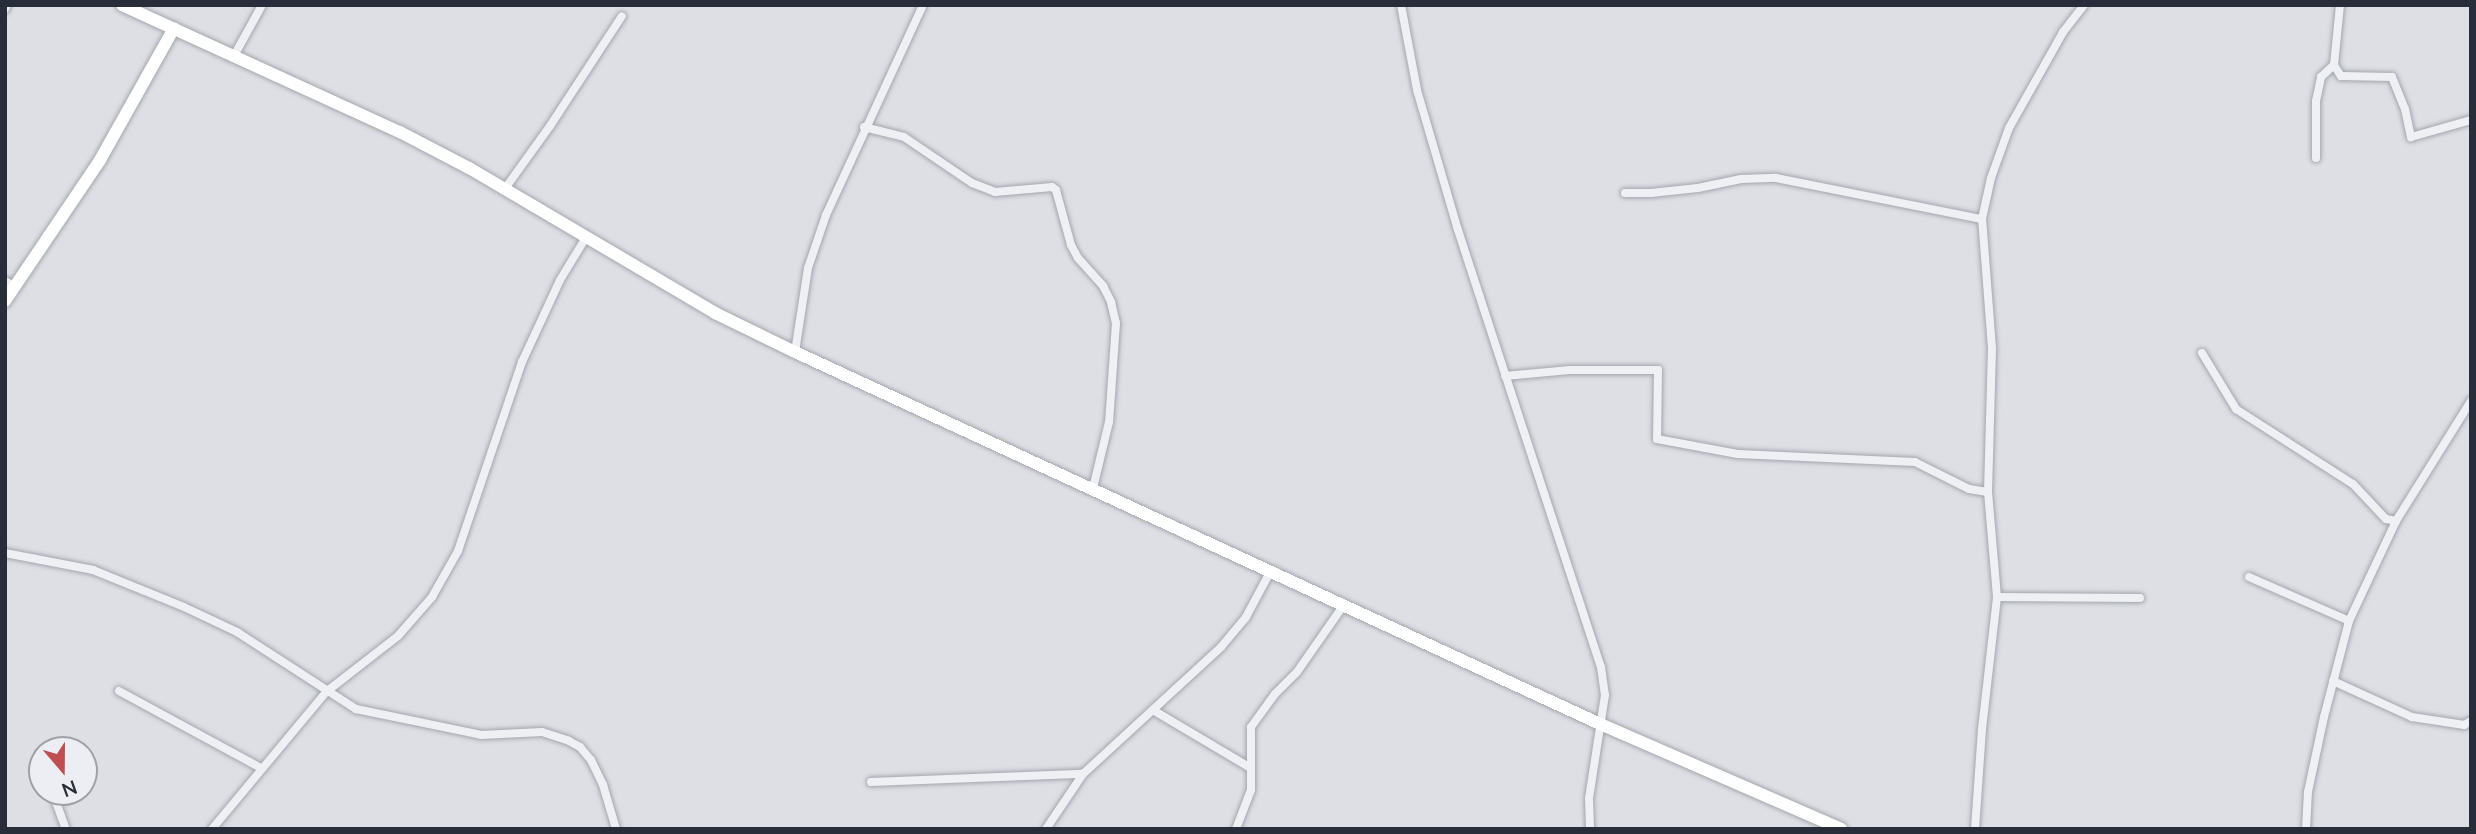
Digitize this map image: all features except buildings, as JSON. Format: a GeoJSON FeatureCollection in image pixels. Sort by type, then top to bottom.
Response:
{"type":"FeatureCollection","features":[{"type":"Feature","properties":{"kind":"main road"},"geometry":{"type":"LineString","coordinates":[[127,6],[400,132],[715,313],[795,352],[1600,724],[1840,829]]}},
{"type":"Feature","properties":{"kind":"main road"},"geometry":{"type":"LineString","coordinates":[[5,301],[10,284],[100,160],[174,28]]}},
{"type":"Feature","properties":{"kind":"street"},"geometry":{"type":"LineString","coordinates":[[235,54],[262,5]]}},
{"type":"Feature","properties":{"kind":"street"},"geometry":{"type":"LineString","coordinates":[[795,352],[808,268],[825,215],[923,5]]}},
{"type":"Feature","properties":{"kind":"street"},"geometry":{"type":"LineString","coordinates":[[1401,5],[1417,90],[1505,376],[1561,539],[1601,667],[1605,695],[1589,797],[1590,829]]}},
{"type":"Feature","properties":{"kind":"street"},"geometry":{"type":"LineString","coordinates":[[1975,829],[1982,729],[1997,597],[1988,492],[1992,348],[1982,219],[1991,178],[2010,128],[2063,32],[2084,5]]}},
{"type":"Feature","properties":{"kind":"street"},"geometry":{"type":"LineString","coordinates":[[2340,5],[2334,65],[2341,76],[2392,77],[2401,97],[2411,137],[2471,120]]}},
{"type":"Feature","properties":{"kind":"street"},"geometry":{"type":"LineString","coordinates":[[504,190],[550,127],[622,16]]}},
{"type":"Feature","properties":{"kind":"street"},"geometry":{"type":"LineString","coordinates":[[2316,158],[2316,101],[2321,77],[2334,65]]}},
{"type":"Feature","properties":{"kind":"street"},"geometry":{"type":"LineString","coordinates":[[864,127],[904,137],[972,183],[995,192],[1043,187],[1056,190],[1071,245],[1078,258],[1102,286],[1111,302],[1116,323],[1109,422],[1093,488]]}},
{"type":"Feature","properties":{"kind":"street"},"geometry":{"type":"LineString","coordinates":[[1625,193],[1651,193],[1741,179],[1776,178],[1982,219]]}},
{"type":"Feature","properties":{"kind":"street"},"geometry":{"type":"LineString","coordinates":[[212,829],[326,692],[398,636],[416,618],[447,572],[458,551],[522,362],[560,280],[585,239]]}},
{"type":"Feature","properties":{"kind":"street"},"geometry":{"type":"LineString","coordinates":[[2202,353],[2236,409],[2353,484],[2386,519],[2396,521]]}},
{"type":"Feature","properties":{"kind":"street"},"geometry":{"type":"LineString","coordinates":[[1505,376],[1570,370],[1658,370],[1657,439],[1738,454],[1915,462],[1969,489],[1988,492]]}},
{"type":"Feature","properties":{"kind":"street"},"geometry":{"type":"LineString","coordinates":[[2306,829],[2308,792],[2349,621],[2396,521],[2471,401]]}},
{"type":"Feature","properties":{"kind":"street"},"geometry":{"type":"LineString","coordinates":[[5,553],[93,570],[184,607],[237,632],[356,709],[481,735],[542,732],[569,741],[580,747],[591,760],[603,785],[616,829]]}},
{"type":"Feature","properties":{"kind":"street"},"geometry":{"type":"LineString","coordinates":[[1046,829],[1083,774],[1221,647],[1246,617],[1270,572]]}},
{"type":"Feature","properties":{"kind":"street"},"geometry":{"type":"LineString","coordinates":[[2249,577],[2349,621]]}},
{"type":"Feature","properties":{"kind":"street"},"geometry":{"type":"LineString","coordinates":[[1997,597],[2140,598]]}},
{"type":"Feature","properties":{"kind":"street"},"geometry":{"type":"LineString","coordinates":[[1236,829],[1251,790],[1251,727],[1297,672],[1343,606]]}},
{"type":"Feature","properties":{"kind":"street"},"geometry":{"type":"LineString","coordinates":[[2333,681],[2412,718],[2463,725],[2471,721]]}},
{"type":"Feature","properties":{"kind":"street"},"geometry":{"type":"LineString","coordinates":[[119,691],[261,768]]}},
{"type":"Feature","properties":{"kind":"street"},"geometry":{"type":"LineString","coordinates":[[1153,710],[1249,768]]}},
{"type":"Feature","properties":{"kind":"street"},"geometry":{"type":"LineString","coordinates":[[872,782],[1083,774]]}},
{"type":"Feature","properties":{"kind":"street"},"geometry":{"type":"LineString","coordinates":[[57,806],[66,829]]}}]}
